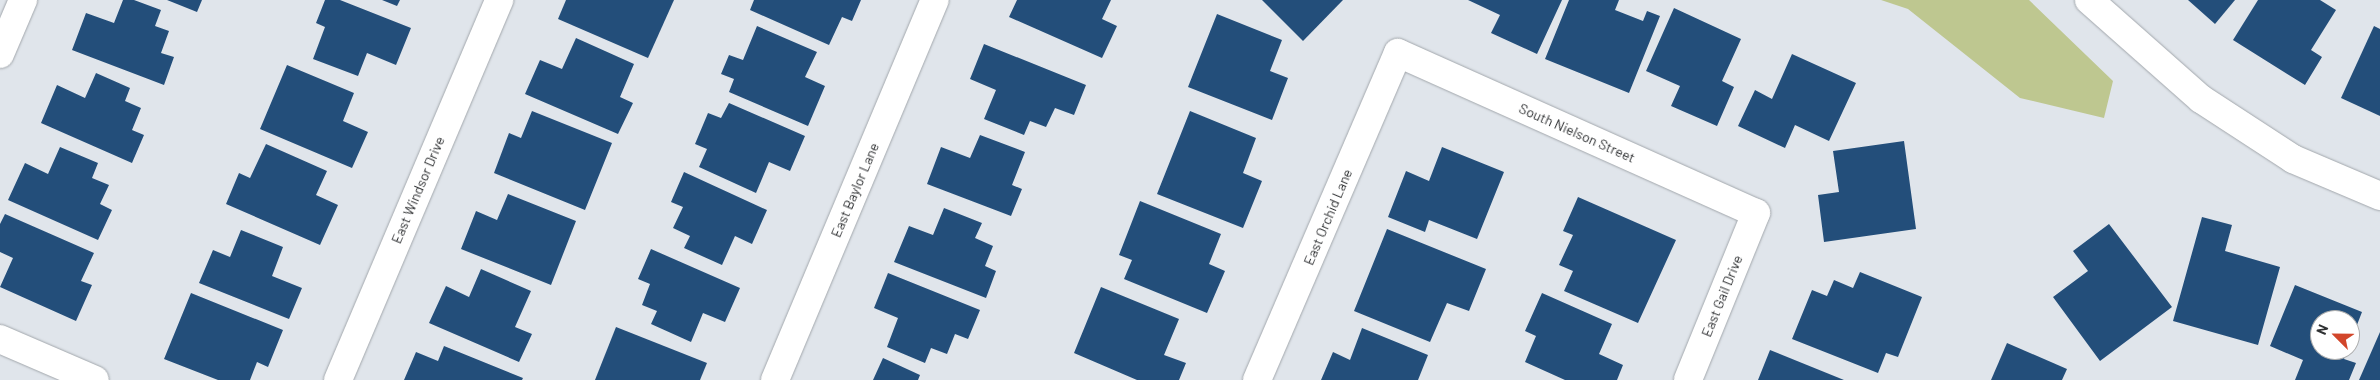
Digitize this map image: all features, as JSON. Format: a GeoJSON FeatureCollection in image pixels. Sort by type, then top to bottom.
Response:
{"type":"FeatureCollection","features":[{"type":"Feature","properties":{"kind":"street"},"geometry":{"type":"LineString","coordinates":[[0,54],[23,0]]}},
{"type":"Feature","properties":{"kind":"street","name":"East Windsor Drive"},"geometry":{"type":"LineString","coordinates":[[338,380],[499,0]]}},
{"type":"Feature","properties":{"kind":"street","name":"East Baylor Lane"},"geometry":{"type":"LineString","coordinates":[[775,380],[936,0]]}},
{"type":"Feature","properties":{"kind":"street"},"geometry":{"type":"LineString","coordinates":[[2089,0],[2201,99],[2293,159],[2380,196]]}},
{"type":"Feature","properties":{"kind":"street","name":"South Nielson Street"},"geometry":{"type":"LineString","coordinates":[[1398,53],[1756,213]]}},
{"type":"Feature","properties":{"kind":"street","name":"East Orchid Lane"},"geometry":{"type":"LineString","coordinates":[[1258,380],[1398,53]]}},
{"type":"Feature","properties":{"kind":"street","name":"East Gail Drive"},"geometry":{"type":"LineString","coordinates":[[1688,380],[1756,213]]}},
{"type":"Feature","properties":{"kind":"street"},"geometry":{"type":"LineString","coordinates":[[0,339],[95,380]]}},
{"type":"Feature","properties":{"kind":"green space"},"geometry":{"type":"Polygon","coordinates":[[[1881,0],[2029,0],[2113,81],[2104,118],[2020,98],[1908,9],[1881,0]]]}},
{"type":"Feature","properties":{"kind":"building"},"geometry":{"type":"Polygon","coordinates":[[[123,0],[134,0],[161,10],[155,26],[169,31],[161,53],[174,57],[164,85],[72,50],[86,13],[114,23],[123,0]]]}},
{"type":"Feature","properties":{"kind":"building"},"geometry":{"type":"Polygon","coordinates":[[[167,0],[202,0],[197,12],[167,0]]]}},
{"type":"Feature","properties":{"kind":"building"},"geometry":{"type":"Polygon","coordinates":[[[325,0],[340,0],[411,28],[396,65],[367,53],[358,76],[313,59],[325,27],[316,23],[325,0]]]}},
{"type":"Feature","properties":{"kind":"building"},"geometry":{"type":"Polygon","coordinates":[[[382,0],[400,0],[397,6],[382,0]]]}},
{"type":"Feature","properties":{"kind":"building"},"geometry":{"type":"Polygon","coordinates":[[[566,0],[674,0],[648,58],[558,19],[566,0]]]}},
{"type":"Feature","properties":{"kind":"building"},"geometry":{"type":"Polygon","coordinates":[[[754,0],[861,0],[852,21],[842,17],[829,45],[750,10],[754,0]]]}},
{"type":"Feature","properties":{"kind":"building"},"geometry":{"type":"Polygon","coordinates":[[[1017,0],[1111,0],[1102,19],[1117,26],[1102,58],[1009,17],[1017,0]]]}},
{"type":"Feature","properties":{"kind":"building"},"geometry":{"type":"Polygon","coordinates":[[[1262,0],[1343,0],[1303,41],[1262,0]]]}},
{"type":"Feature","properties":{"kind":"building"},"geometry":{"type":"Polygon","coordinates":[[[1468,0],[1562,0],[1537,54],[1491,33],[1500,15],[1468,0]]]}},
{"type":"Feature","properties":{"kind":"building"},"geometry":{"type":"Polygon","coordinates":[[[1569,0],[1619,0],[1615,10],[1643,21],[1647,11],[1660,16],[1629,93],[1545,59],[1569,0]]]}},
{"type":"Feature","properties":{"kind":"building"},"geometry":{"type":"Polygon","coordinates":[[[2188,0],[2235,0],[2215,24],[2188,0]]]}},
{"type":"Feature","properties":{"kind":"building"},"geometry":{"type":"Polygon","coordinates":[[[2258,0],[2320,0],[2336,10],[2311,50],[2322,57],[2305,85],[2233,40],[2258,0]]]}},
{"type":"Feature","properties":{"kind":"building"},"geometry":{"type":"Polygon","coordinates":[[[1674,8],[1741,39],[1722,81],[1734,87],[1717,126],[1671,106],[1680,86],[1646,71],[1674,8]]]}},
{"type":"Feature","properties":{"kind":"building"},"geometry":{"type":"Polygon","coordinates":[[[1217,14],[1282,40],[1270,71],[1288,78],[1272,120],[1188,87],[1217,14]]]}},
{"type":"Feature","properties":{"kind":"building"},"geometry":{"type":"Polygon","coordinates":[[[757,26],[817,52],[805,77],[825,86],[808,126],[729,92],[734,79],[721,74],[729,55],[743,60],[757,26]]]}},
{"type":"Feature","properties":{"kind":"building"},"geometry":{"type":"Polygon","coordinates":[[[2374,26],[2380,29],[2380,116],[2341,98],[2374,26]]]}},
{"type":"Feature","properties":{"kind":"building"},"geometry":{"type":"Polygon","coordinates":[[[576,38],[634,64],[620,97],[633,103],[618,134],[525,94],[540,60],[562,69],[576,38]]]}},
{"type":"Feature","properties":{"kind":"building"},"geometry":{"type":"Polygon","coordinates":[[[984,44],[1086,85],[1074,115],[1055,108],[1046,127],[1030,121],[1024,135],[984,119],[996,90],[970,79],[984,44]]]}},
{"type":"Feature","properties":{"kind":"building"},"geometry":{"type":"Polygon","coordinates":[[[1792,54],[1856,83],[1829,141],[1795,125],[1785,148],[1738,126],[1755,90],[1772,99],[1792,54]]]}},
{"type":"Feature","properties":{"kind":"building"},"geometry":{"type":"Polygon","coordinates":[[[287,65],[354,93],[343,121],[368,132],[352,168],[260,129],[287,65]]]}},
{"type":"Feature","properties":{"kind":"building"},"geometry":{"type":"Polygon","coordinates":[[[96,73],[130,88],[125,101],[141,108],[132,130],[144,135],[132,163],[41,123],[57,85],[85,98],[96,73]]]}},
{"type":"Feature","properties":{"kind":"building"},"geometry":{"type":"Polygon","coordinates":[[[729,103],[805,136],[790,171],[769,162],[756,193],[699,167],[707,149],[695,144],[708,113],[721,118],[729,103]]]}},
{"type":"Feature","properties":{"kind":"building"},"geometry":{"type":"Polygon","coordinates":[[[532,111],[612,143],[585,210],[494,173],[509,133],[521,138],[532,111]]]}},
{"type":"Feature","properties":{"kind":"building"},"geometry":{"type":"Polygon","coordinates":[[[1190,111],[1256,138],[1243,173],[1262,181],[1243,228],[1157,194],[1190,111]]]}},
{"type":"Feature","properties":{"kind":"building"},"geometry":{"type":"Polygon","coordinates":[[[980,135],[1025,152],[1012,185],[1022,189],[1011,216],[927,184],[941,147],[970,158],[980,135]]]}},
{"type":"Feature","properties":{"kind":"building"},"geometry":{"type":"Polygon","coordinates":[[[1904,141],[1916,229],[1824,242],[1818,195],[1839,192],[1833,151],[1904,141]]]}},
{"type":"Feature","properties":{"kind":"building"},"geometry":{"type":"Polygon","coordinates":[[[266,144],[327,171],[316,195],[338,205],[320,245],[226,204],[239,173],[250,178],[266,144]]]}},
{"type":"Feature","properties":{"kind":"building"},"geometry":{"type":"Polygon","coordinates":[[[60,147],[98,163],[92,178],[109,185],[100,204],[112,210],[98,240],[8,200],[25,163],[48,174],[60,147]]]}},
{"type":"Feature","properties":{"kind":"building"},"geometry":{"type":"Polygon","coordinates":[[[1442,147],[1504,172],[1477,239],[1429,220],[1425,232],[1388,217],[1406,171],[1429,181],[1442,147]]]}},
{"type":"Feature","properties":{"kind":"building"},"geometry":{"type":"Polygon","coordinates":[[[684,172],[767,210],[752,244],[735,236],[722,265],[684,248],[690,236],[673,228],[683,207],[671,202],[684,172]]]}},
{"type":"Feature","properties":{"kind":"building"},"geometry":{"type":"Polygon","coordinates":[[[508,194],[576,221],[551,285],[461,249],[476,211],[497,220],[508,194]]]}},
{"type":"Feature","properties":{"kind":"building"},"geometry":{"type":"Polygon","coordinates":[[[1578,197],[1676,240],[1638,323],[1564,291],[1573,271],[1559,265],[1573,235],[1563,231],[1578,197]]]}},
{"type":"Feature","properties":{"kind":"building"},"geometry":{"type":"Polygon","coordinates":[[[1140,201],[1221,234],[1209,264],[1225,271],[1207,313],[1124,279],[1132,260],[1119,255],[1140,201]]]}},
{"type":"Feature","properties":{"kind":"building"},"geometry":{"type":"Polygon","coordinates":[[[944,208],[982,223],[975,238],[993,246],[985,266],[996,271],[986,298],[894,262],[909,226],[933,235],[944,208]]]}},
{"type":"Feature","properties":{"kind":"building"},"geometry":{"type":"Polygon","coordinates":[[[5,214],[94,253],[81,281],[92,285],[76,321],[0,287],[13,258],[0,252],[0,224],[5,214]]]}},
{"type":"Feature","properties":{"kind":"building"},"geometry":{"type":"Polygon","coordinates":[[[2202,217],[2232,225],[2225,251],[2280,267],[2258,345],[2173,321],[2202,217]]]}},
{"type":"Feature","properties":{"kind":"building"},"geometry":{"type":"Polygon","coordinates":[[[2109,224],[2172,307],[2100,361],[2053,297],[2088,271],[2073,251],[2109,224]]]}},
{"type":"Feature","properties":{"kind":"building"},"geometry":{"type":"Polygon","coordinates":[[[1387,229],[1486,269],[1469,311],[1447,303],[1430,342],[1354,311],[1387,229]]]}},
{"type":"Feature","properties":{"kind":"building"},"geometry":{"type":"Polygon","coordinates":[[[241,230],[283,247],[272,276],[302,288],[289,319],[199,283],[213,250],[230,257],[241,230]]]}},
{"type":"Feature","properties":{"kind":"building"},"geometry":{"type":"Polygon","coordinates":[[[651,249],[740,288],[725,322],[703,313],[691,342],[651,324],[657,311],[642,305],[650,284],[638,279],[651,249]]]}},
{"type":"Feature","properties":{"kind":"building"},"geometry":{"type":"Polygon","coordinates":[[[481,269],[531,291],[515,327],[532,334],[519,362],[429,323],[446,286],[469,297],[481,269]]]}},
{"type":"Feature","properties":{"kind":"building"},"geometry":{"type":"Polygon","coordinates":[[[1860,272],[1922,297],[1898,357],[1886,353],[1878,373],[1792,339],[1812,290],[1827,296],[1834,280],[1853,288],[1860,272]]]}},
{"type":"Feature","properties":{"kind":"building"},"geometry":{"type":"Polygon","coordinates":[[[888,273],[980,310],[968,339],[955,334],[947,354],[931,348],[925,363],[887,347],[898,318],[874,308],[888,273]]]}},
{"type":"Feature","properties":{"kind":"building"},"geometry":{"type":"Polygon","coordinates":[[[2295,285],[2357,310],[2310,310],[2310,360],[2347,360],[2356,363],[2349,380],[2295,380],[2303,360],[2270,346],[2295,285]]]}},
{"type":"Feature","properties":{"kind":"building"},"geometry":{"type":"Polygon","coordinates":[[[1101,287],[1179,319],[1164,355],[1186,363],[1179,380],[1137,380],[1074,353],[1101,287]]]}},
{"type":"Feature","properties":{"kind":"building"},"geometry":{"type":"Polygon","coordinates":[[[191,293],[283,330],[268,367],[257,362],[250,380],[218,380],[164,359],[191,293]]]}},
{"type":"Feature","properties":{"kind":"building"},"geometry":{"type":"Polygon","coordinates":[[[1542,293],[1612,324],[1599,354],[1623,365],[1617,380],[1565,380],[1525,362],[1536,336],[1525,331],[1542,293]]]}},
{"type":"Feature","properties":{"kind":"building"},"geometry":{"type":"Polygon","coordinates":[[[616,327],[707,363],[700,380],[595,380],[616,327]]]}},
{"type":"Feature","properties":{"kind":"building"},"geometry":{"type":"Polygon","coordinates":[[[1362,328],[1428,355],[1418,380],[1321,380],[1333,352],[1350,360],[1362,328]]]}},
{"type":"Feature","properties":{"kind":"building"},"geometry":{"type":"Polygon","coordinates":[[[2380,332],[2380,380],[2359,380],[2380,332]]]}},
{"type":"Feature","properties":{"kind":"building"},"geometry":{"type":"Polygon","coordinates":[[[2007,343],[2067,369],[2062,380],[1991,380],[2007,343]]]}},
{"type":"Feature","properties":{"kind":"building"},"geometry":{"type":"Polygon","coordinates":[[[444,346],[523,378],[522,380],[404,380],[416,352],[438,361],[444,346]]]}},
{"type":"Feature","properties":{"kind":"building"},"geometry":{"type":"Polygon","coordinates":[[[1770,350],[1844,380],[1758,380],[1770,350]]]}},
{"type":"Feature","properties":{"kind":"building"},"geometry":{"type":"Polygon","coordinates":[[[883,358],[920,375],[918,380],[873,380],[883,358]]]}}]}
